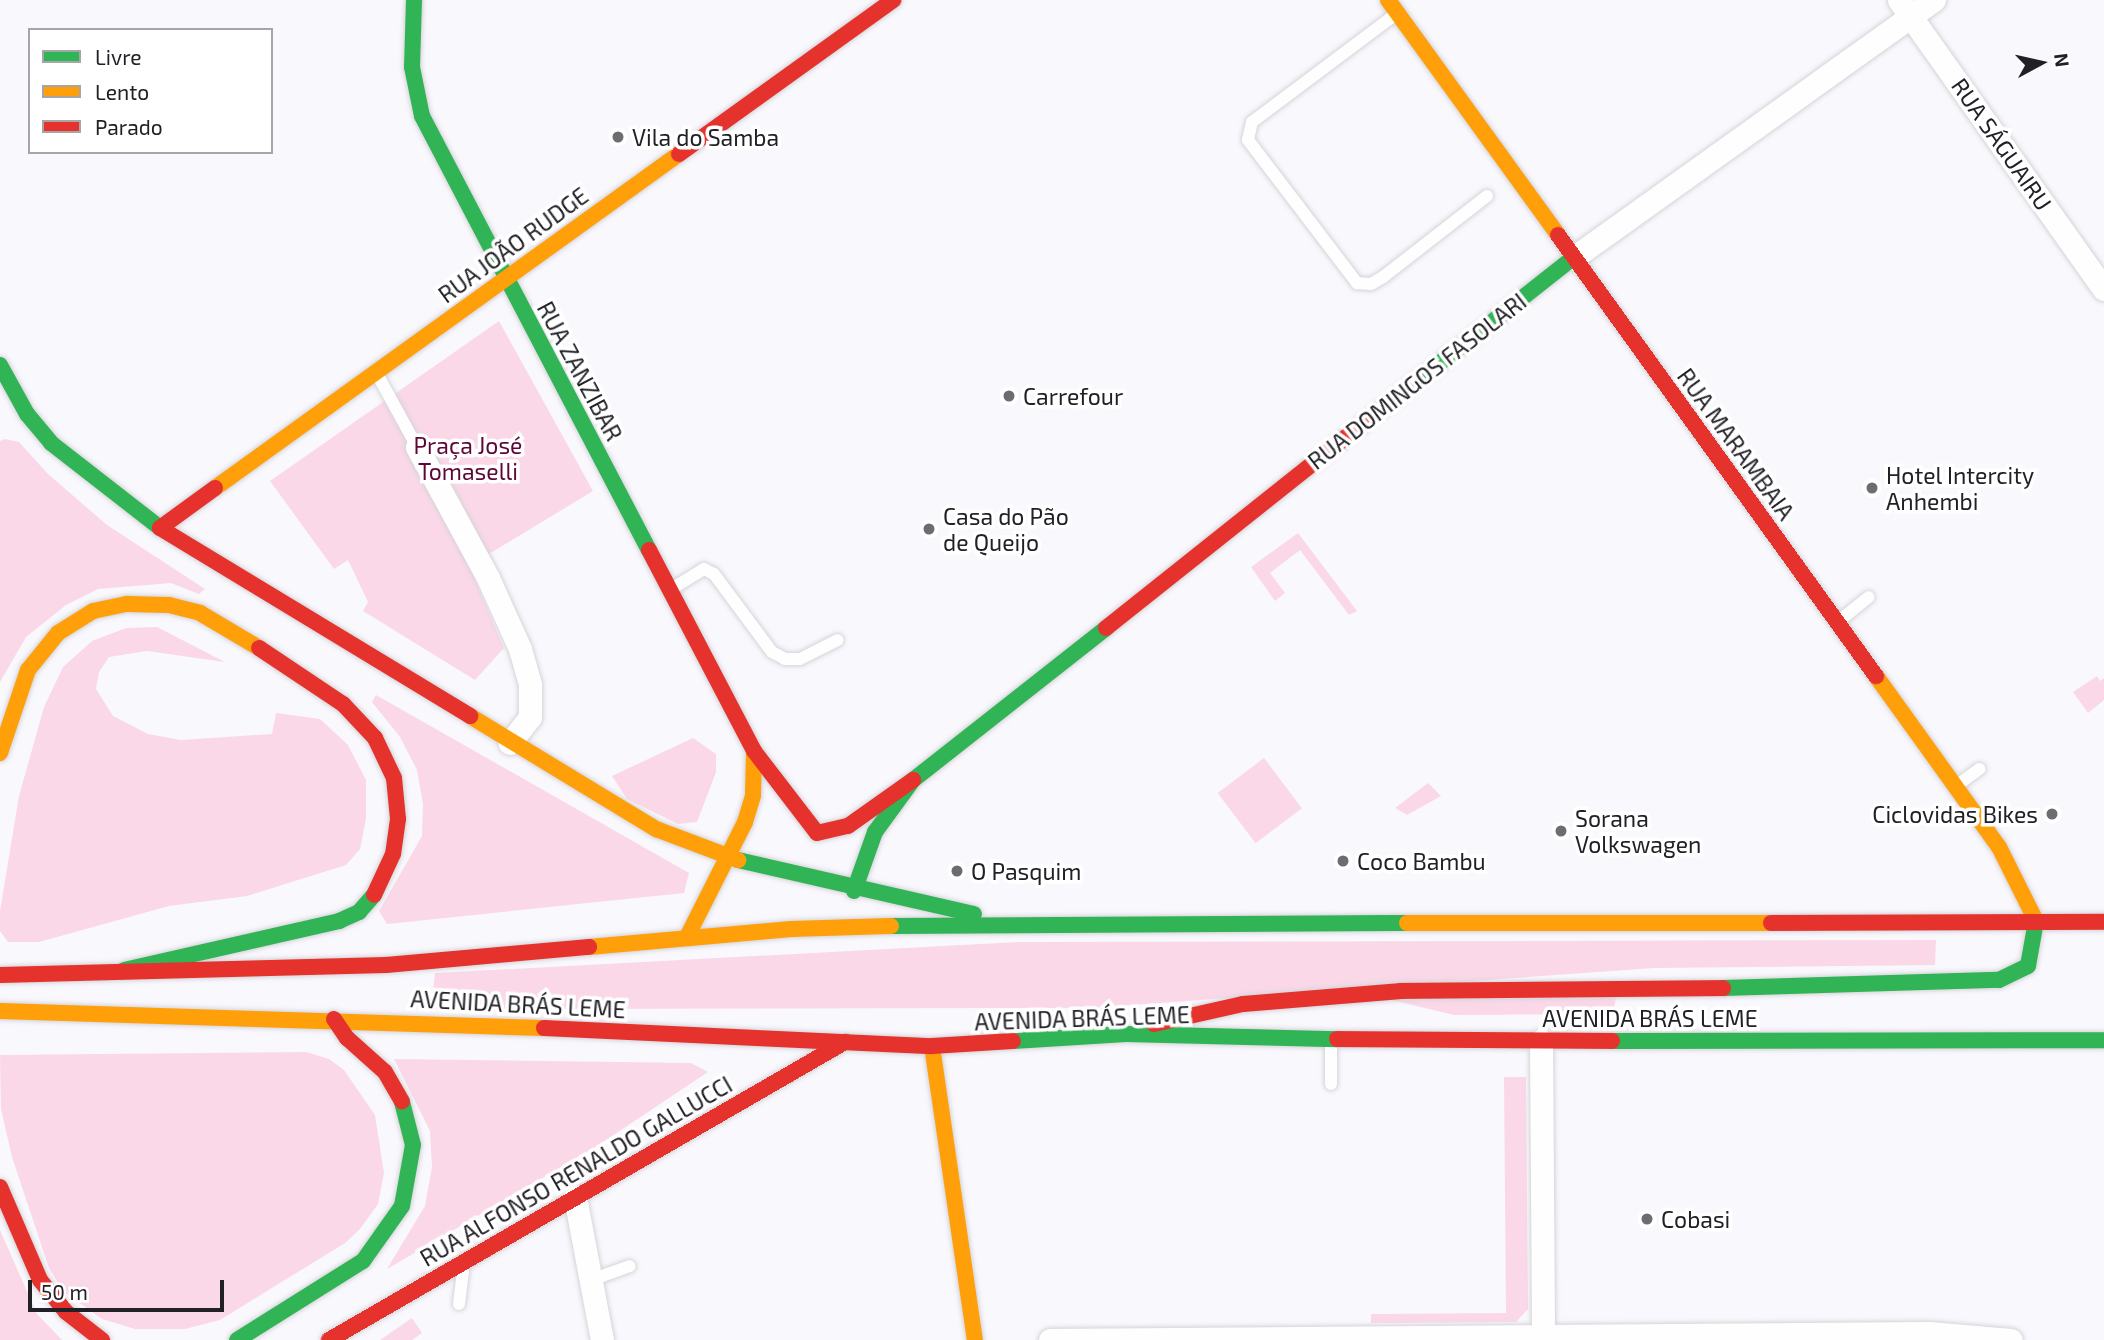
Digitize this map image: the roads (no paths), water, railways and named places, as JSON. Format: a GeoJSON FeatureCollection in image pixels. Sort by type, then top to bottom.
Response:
{"type":"FeatureCollection","features":[{"type":"Feature","properties":{"kind":"main road","name":"RUA ZANZIBAR"},"geometry":{"type":"LineString","coordinates":[[414,0],[412,67],[422,116],[754,751],[805,822]]}},
{"type":"Feature","properties":{"kind":"main road"},"geometry":{"type":"LineString","coordinates":[[865,20],[866,0]]}},
{"type":"Feature","properties":{"kind":"main road","name":"RUA JOÃO RUDGE"},"geometry":{"type":"LineString","coordinates":[[160,528],[893,0]]}},
{"type":"Feature","properties":{"kind":"main road","name":"RUA MARAMBAIA"},"geometry":{"type":"LineString","coordinates":[[1392,6],[1999,847],[2036,922]]}},
{"type":"Feature","properties":{"kind":"main road","name":"RUA DOMINGOS FASOLARI"},"geometry":{"type":"LineString","coordinates":[[805,822],[817,833],[833,832],[913,780],[1573,258]]}},
{"type":"Feature","properties":{"kind":"main road"},"geometry":{"type":"LineString","coordinates":[[0,365],[27,414],[51,443],[160,528],[510,743],[656,829],[729,858],[854,891],[1032,923]]}},
{"type":"Feature","properties":{"kind":"main road"},"geometry":{"type":"LineString","coordinates":[[0,753],[28,670],[58,633],[93,611],[127,604],[169,606],[200,613],[236,632],[343,704],[375,738],[394,778],[398,819],[393,854],[379,889],[359,912],[339,920],[115,970],[0,975]]}},
{"type":"Feature","properties":{"kind":"main road"},"geometry":{"type":"LineString","coordinates":[[687,937],[729,858],[752,795],[754,751]]}},
{"type":"Feature","properties":{"kind":"main road","name":"RUA DOMINGOS FASOLARI"},"geometry":{"type":"LineString","coordinates":[[854,891],[875,832],[913,780]]}},
{"type":"Feature","properties":{"kind":"main road"},"geometry":{"type":"LineString","coordinates":[[1126,1034],[1203,1010],[1401,991],[1889,986],[1998,980],[2028,965],[2036,922]]}},
{"type":"Feature","properties":{"kind":"main road","name":"AVENIDA BRÁS LEME"},"geometry":{"type":"LineString","coordinates":[[115,970],[386,965],[687,937],[1032,923],[2104,922]]}},
{"type":"Feature","properties":{"kind":"main road","name":"AVENIDA BRÁS LEME"},"geometry":{"type":"LineString","coordinates":[[0,1011],[63,1010],[334,1019],[932,1046],[1126,1034],[1541,1041],[2104,1040]]}},
{"type":"Feature","properties":{"kind":"main road"},"geometry":{"type":"LineString","coordinates":[[237,1340],[363,1261],[402,1206],[413,1145],[404,1105],[385,1072],[347,1038],[334,1019]]}},
{"type":"Feature","properties":{"kind":"main road","name":"RUA ALFONSO RENALDO GALLUCCI"},"geometry":{"type":"LineString","coordinates":[[329,1340],[845,1042]]}},
{"type":"Feature","properties":{"kind":"main road"},"geometry":{"type":"LineString","coordinates":[[932,1046],[975,1340]]}},
{"type":"Feature","properties":{"kind":"main road"},"geometry":{"type":"LineString","coordinates":[[0,1187],[40,1280],[66,1312],[102,1340]]}},
{"type":"Feature","properties":{"kind":"street","name":"RUA DOMINGOS FASOLARI"},"geometry":{"type":"LineString","coordinates":[[1573,258],[1905,8],[1934,0]]}},
{"type":"Feature","properties":{"kind":"street","name":"RUA SÁGUAIRU"},"geometry":{"type":"LineString","coordinates":[[1905,8],[2104,289]]}},
{"type":"Feature","properties":{"kind":"street"},"geometry":{"type":"LineString","coordinates":[[417,447],[488,578],[520,649],[530,685],[530,717],[510,743]]}},
{"type":"Feature","properties":{"kind":"street"},"geometry":{"type":"LineString","coordinates":[[1541,1041],[1543,1338]]}},
{"type":"Feature","properties":{"kind":"street"},"geometry":{"type":"LineString","coordinates":[[575,1197],[602,1340]]}},
{"type":"Feature","properties":{"kind":"street"},"geometry":{"type":"LineString","coordinates":[[1050,1340],[1543,1338],[1929,1332],[2011,1340]]}},
{"type":"Feature","properties":{"kind":"lane"},"geometry":{"type":"LineString","coordinates":[[1392,6],[1373,29],[1252,122],[1248,140],[1357,283],[1371,284],[1488,196]]}},
{"type":"Feature","properties":{"kind":"lane"},"geometry":{"type":"LineString","coordinates":[[376,372],[417,447]]}},
{"type":"Feature","properties":{"kind":"lane"},"geometry":{"type":"LineString","coordinates":[[669,590],[704,569],[714,574],[772,652],[785,659],[800,659],[838,640]]}},
{"type":"Feature","properties":{"kind":"lane"},"geometry":{"type":"LineString","coordinates":[[1838,622],[1869,597]]}},
{"type":"Feature","properties":{"kind":"lane"},"geometry":{"type":"LineString","coordinates":[[1955,786],[1979,769]]}},
{"type":"Feature","properties":{"kind":"lane"},"geometry":{"type":"LineString","coordinates":[[1331,1039],[1331,1084]]}},
{"type":"Feature","properties":{"kind":"lane"},"geometry":{"type":"LineString","coordinates":[[459,1304],[465,1261]]}},
{"type":"Feature","properties":{"kind":"lane"},"geometry":{"type":"LineString","coordinates":[[591,1280],[630,1266]]}},
{"type":"Feature","properties":{"kind":"place","name":"Vila do Samba"},"geometry":{"type":"Point","coordinates":[618,137]}},
{"type":"Feature","properties":{"kind":"place","name":"Carrefour"},"geometry":{"type":"Point","coordinates":[1009,396]}},
{"type":"Feature","properties":{"kind":"place","name":"Hotel Intercity Anhembi"},"geometry":{"type":"Point","coordinates":[1872,488]}},
{"type":"Feature","properties":{"kind":"place","name":"Casa do Pão de Queijo"},"geometry":{"type":"Point","coordinates":[929,529]}},
{"type":"Feature","properties":{"kind":"place","name":"Ciclovidas Bikes"},"geometry":{"type":"Point","coordinates":[2052,814]}},
{"type":"Feature","properties":{"kind":"place","name":"Sorana Volkswagen"},"geometry":{"type":"Point","coordinates":[1561,831]}},
{"type":"Feature","properties":{"kind":"place","name":"Coco Bambu"},"geometry":{"type":"Point","coordinates":[1343,861]}},
{"type":"Feature","properties":{"kind":"place","name":"O Pasquim"},"geometry":{"type":"Point","coordinates":[957,871]}},
{"type":"Feature","properties":{"kind":"place","name":"Cobasi"},"geometry":{"type":"Point","coordinates":[1647,1219]}},
{"type":"Feature","properties":{"kind":"park label","name":"Praça José Tomaselli"},"geometry":{"type":"Point","coordinates":[468,458]}}]}
